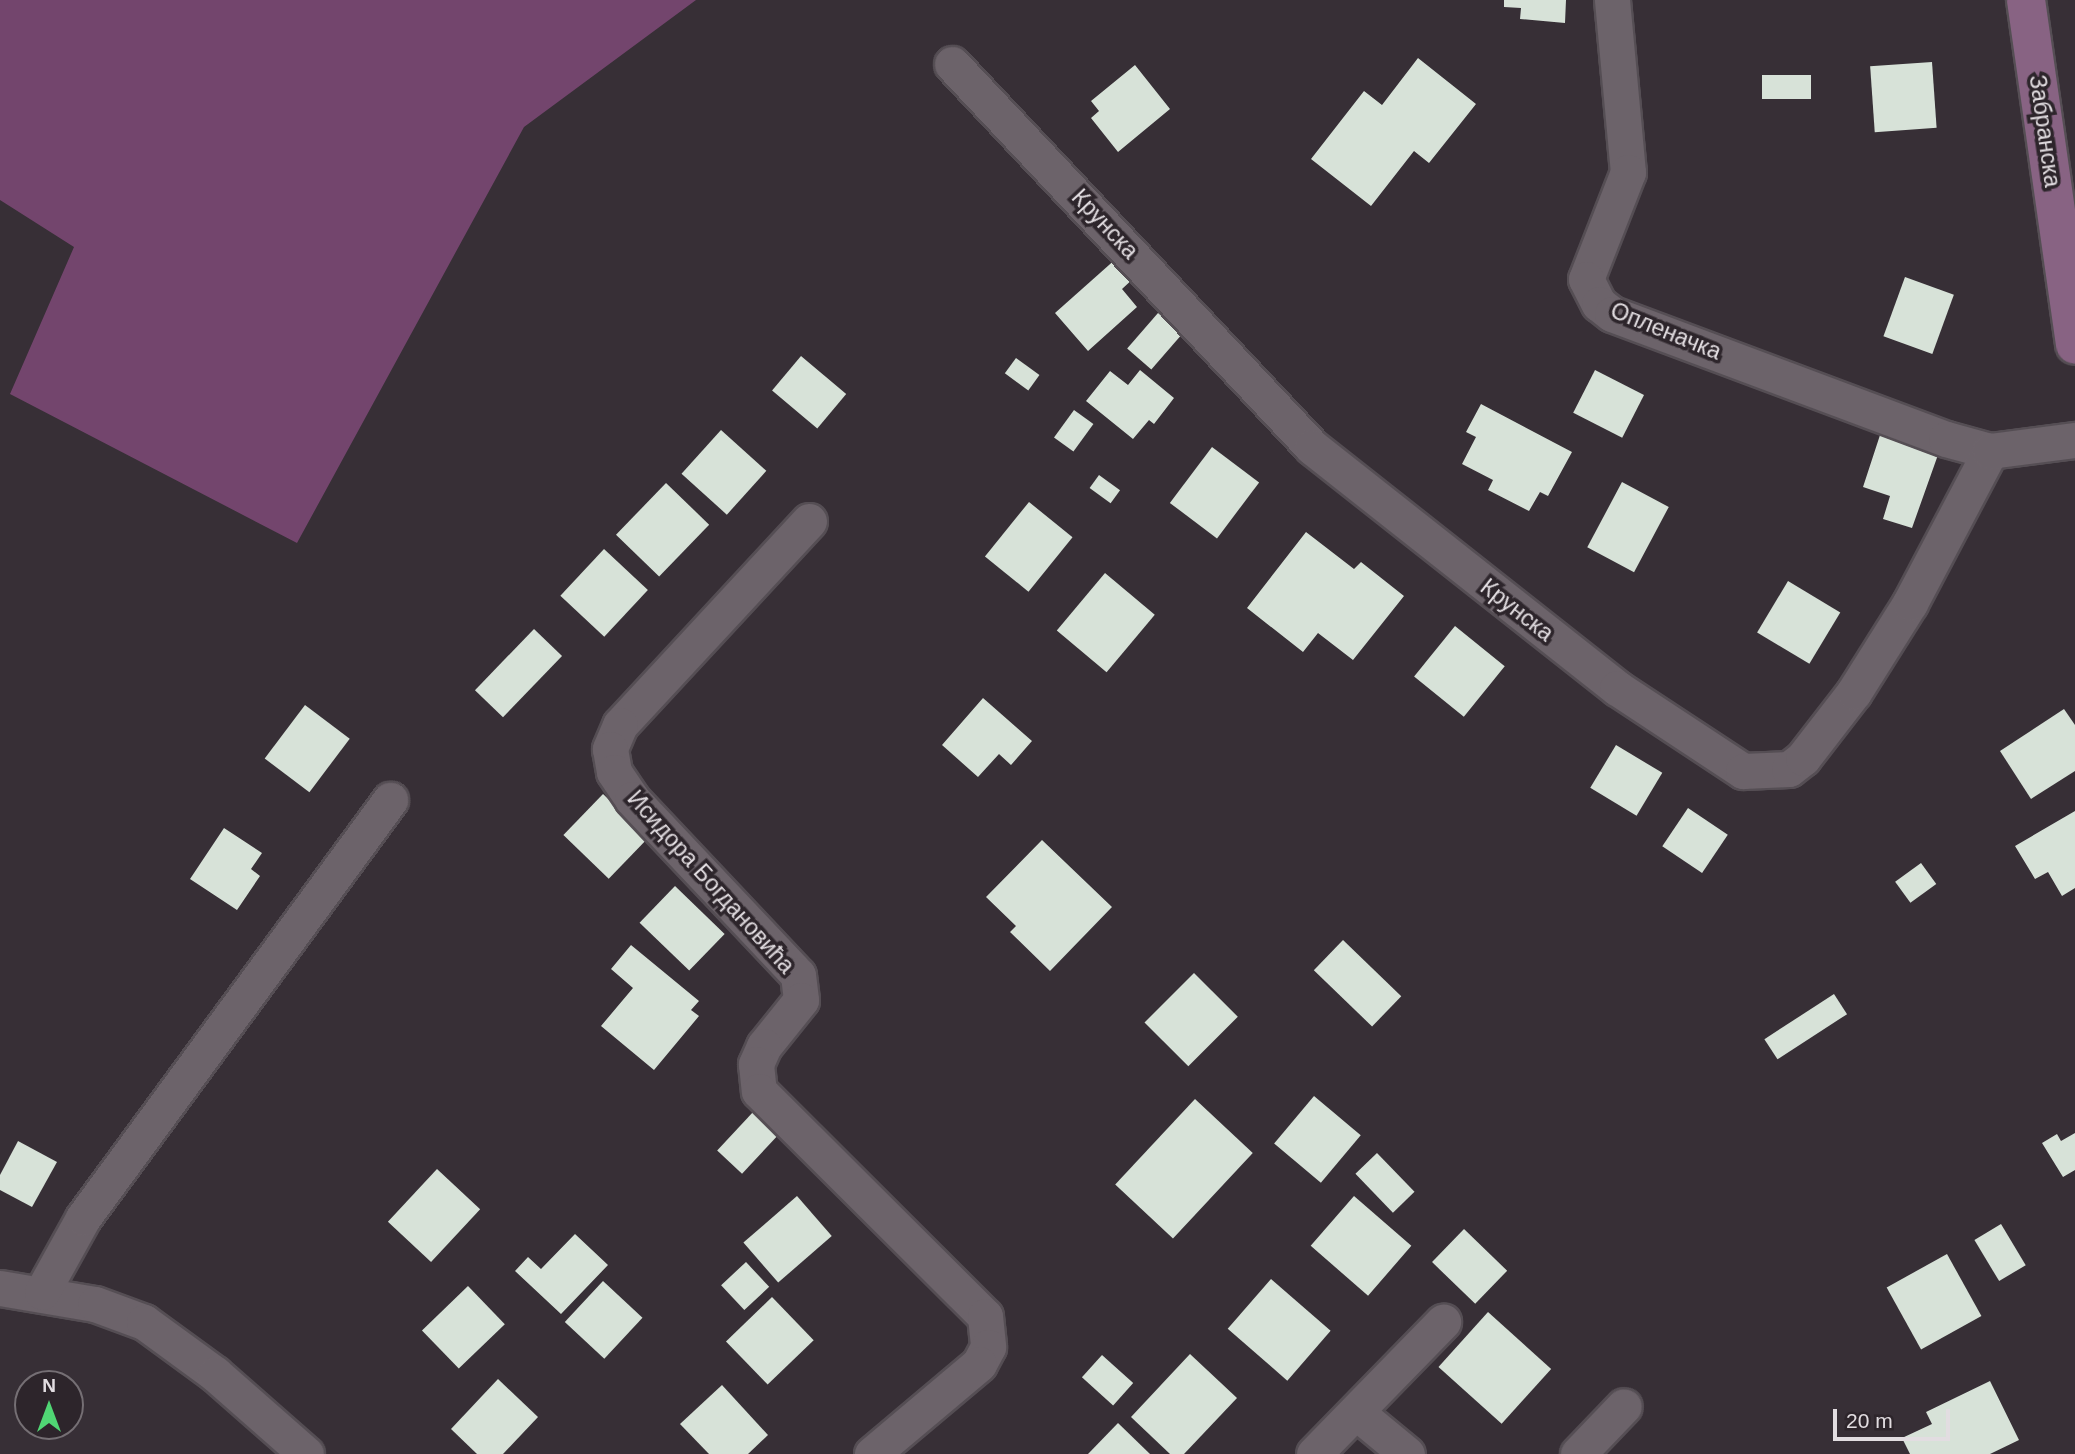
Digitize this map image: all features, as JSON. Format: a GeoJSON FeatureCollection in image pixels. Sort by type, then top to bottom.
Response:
{"type":"FeatureCollection","features":[{"type":"Feature","properties":{"kind":"street","name":"Опленачка"},"geometry":{"type":"LineString","coordinates":[[1612,0],[1628,172],[1586,279],[1599,303],[1612,314],[1946,439],[1990,451]]}},
{"type":"Feature","properties":{"kind":"street","name":"Забранска"},"geometry":{"type":"LineString","coordinates":[[2026,0],[2075,345]]}},
{"type":"Feature","properties":{"kind":"street","name":"Крунска"},"geometry":{"type":"LineString","coordinates":[[952,64],[1311,447],[1617,688],[1743,771],[1788,769],[1812,747],[1854,692],[1910,603],[1990,451]]}},
{"type":"Feature","properties":{"kind":"street"},"geometry":{"type":"LineString","coordinates":[[1990,451],[2075,439]]}},
{"type":"Feature","properties":{"kind":"street","name":"Исидора Богдановића"},"geometry":{"type":"LineString","coordinates":[[809,521],[620,725],[610,748],[614,772],[632,799],[798,975],[801,1000],[764,1046],[756,1064],[759,1091],[985,1316],[988,1346],[979,1364],[872,1454]]}},
{"type":"Feature","properties":{"kind":"street"},"geometry":{"type":"LineString","coordinates":[[42,1292],[83,1218],[390,800]]}},
{"type":"Feature","properties":{"kind":"street"},"geometry":{"type":"LineString","coordinates":[[0,1288],[42,1292],[144,1322],[215,1374],[306,1454]]}},
{"type":"Feature","properties":{"kind":"street"},"geometry":{"type":"LineString","coordinates":[[1314,1454],[1443,1322]]}},
{"type":"Feature","properties":{"kind":"street"},"geometry":{"type":"LineString","coordinates":[[1578,1454],[1624,1406]]}},
{"type":"Feature","properties":{"kind":"street"},"geometry":{"type":"LineString","coordinates":[[1356,1412],[1407,1454]]}},
{"type":"Feature","properties":{"kind":"shaded area"},"geometry":{"type":"Polygon","coordinates":[[[0,0],[696,0],[524,127],[297,543],[10,394],[74,247],[0,200],[0,0]]]}},
{"type":"Feature","properties":{"kind":"building"},"geometry":{"type":"Polygon","coordinates":[[[1504,0],[1566,0],[1565,23],[1520,19],[1521,8],[1504,7],[1504,0]]]}},
{"type":"Feature","properties":{"kind":"building"},"geometry":{"type":"Polygon","coordinates":[[[1418,58],[1476,104],[1429,163],[1414,151],[1371,206],[1311,159],[1364,91],[1382,105],[1418,58]]]}},
{"type":"Feature","properties":{"kind":"building"},"geometry":{"type":"Polygon","coordinates":[[[1932,62],[1937,128],[1875,132],[1870,66],[1932,62]]]}},
{"type":"Feature","properties":{"kind":"building"},"geometry":{"type":"Polygon","coordinates":[[[1135,65],[1170,109],[1118,152],[1091,118],[1099,111],[1091,101],[1135,65]]]}},
{"type":"Feature","properties":{"kind":"building"},"geometry":{"type":"Polygon","coordinates":[[[1762,75],[1811,75],[1811,99],[1762,99],[1762,75]]]}},
{"type":"Feature","properties":{"kind":"building"},"geometry":{"type":"Polygon","coordinates":[[[1118,257],[1135,277],[1122,289],[1137,307],[1088,351],[1055,313],[1118,257]]]}},
{"type":"Feature","properties":{"kind":"building"},"geometry":{"type":"Polygon","coordinates":[[[1905,277],[1954,295],[1932,354],[1883,336],[1905,277]]]}},
{"type":"Feature","properties":{"kind":"building"},"geometry":{"type":"Polygon","coordinates":[[[1158,313],[1182,334],[1151,369],[1127,348],[1158,313]]]}},
{"type":"Feature","properties":{"kind":"building"},"geometry":{"type":"Polygon","coordinates":[[[801,356],[846,394],[817,428],[772,390],[801,356]]]}},
{"type":"Feature","properties":{"kind":"building"},"geometry":{"type":"Polygon","coordinates":[[[1016,358],[1039,375],[1028,390],[1005,373],[1016,358]]]}},
{"type":"Feature","properties":{"kind":"building"},"geometry":{"type":"Polygon","coordinates":[[[1140,370],[1174,398],[1154,424],[1149,420],[1133,439],[1086,401],[1110,371],[1128,385],[1140,370]]]}},
{"type":"Feature","properties":{"kind":"building"},"geometry":{"type":"Polygon","coordinates":[[[1595,370],[1644,395],[1622,438],[1573,413],[1595,370]]]}},
{"type":"Feature","properties":{"kind":"building"},"geometry":{"type":"Polygon","coordinates":[[[1481,404],[1572,452],[1548,496],[1540,492],[1529,511],[1488,490],[1493,480],[1462,464],[1476,437],[1466,432],[1481,404]]]}},
{"type":"Feature","properties":{"kind":"building"},"geometry":{"type":"Polygon","coordinates":[[[1074,410],[1093,424],[1073,452],[1054,438],[1074,410]]]}},
{"type":"Feature","properties":{"kind":"building"},"geometry":{"type":"Polygon","coordinates":[[[721,430],[766,471],[727,515],[682,474],[721,430]]]}},
{"type":"Feature","properties":{"kind":"building"},"geometry":{"type":"Polygon","coordinates":[[[1881,432],[1939,452],[1912,528],[1883,519],[1890,496],[1863,487],[1881,432]]]}},
{"type":"Feature","properties":{"kind":"building"},"geometry":{"type":"Polygon","coordinates":[[[1212,447],[1259,483],[1217,538],[1170,503],[1212,447]]]}},
{"type":"Feature","properties":{"kind":"building"},"geometry":{"type":"Polygon","coordinates":[[[1099,475],[1120,490],[1111,503],[1090,488],[1099,475]]]}},
{"type":"Feature","properties":{"kind":"building"},"geometry":{"type":"Polygon","coordinates":[[[1622,482],[1669,507],[1634,572],[1587,547],[1622,482]]]}},
{"type":"Feature","properties":{"kind":"building"},"geometry":{"type":"Polygon","coordinates":[[[666,483],[709,525],[659,576],[616,535],[666,483]]]}},
{"type":"Feature","properties":{"kind":"building"},"geometry":{"type":"Polygon","coordinates":[[[1029,502],[1073,537],[1028,592],[985,556],[1029,502]]]}},
{"type":"Feature","properties":{"kind":"building"},"geometry":{"type":"Polygon","coordinates":[[[1306,532],[1354,569],[1361,562],[1404,596],[1353,660],[1318,633],[1303,652],[1247,608],[1306,532]]]}},
{"type":"Feature","properties":{"kind":"building"},"geometry":{"type":"Polygon","coordinates":[[[604,549],[648,590],[604,637],[560,596],[604,549]]]}},
{"type":"Feature","properties":{"kind":"building"},"geometry":{"type":"Polygon","coordinates":[[[1105,573],[1155,615],[1107,672],[1057,630],[1105,573]]]}},
{"type":"Feature","properties":{"kind":"building"},"geometry":{"type":"Polygon","coordinates":[[[1788,581],[1840,612],[1809,664],[1757,632],[1788,581]]]}},
{"type":"Feature","properties":{"kind":"building"},"geometry":{"type":"Polygon","coordinates":[[[1455,626],[1505,666],[1464,717],[1414,677],[1455,626]]]}},
{"type":"Feature","properties":{"kind":"building"},"geometry":{"type":"Polygon","coordinates":[[[534,629],[562,656],[503,717],[475,690],[534,629]]]}},
{"type":"Feature","properties":{"kind":"building"},"geometry":{"type":"Polygon","coordinates":[[[983,698],[1032,741],[1011,765],[999,754],[978,777],[942,745],[983,698]]]}},
{"type":"Feature","properties":{"kind":"building"},"geometry":{"type":"Polygon","coordinates":[[[305,705],[350,739],[309,792],[265,759],[305,705]]]}},
{"type":"Feature","properties":{"kind":"building"},"geometry":{"type":"Polygon","coordinates":[[[2064,709],[2075,725],[2075,771],[2031,799],[2000,751],[2064,709]]]}},
{"type":"Feature","properties":{"kind":"building"},"geometry":{"type":"Polygon","coordinates":[[[1616,745],[1662,773],[1637,816],[1590,788],[1616,745]]]}},
{"type":"Feature","properties":{"kind":"building"},"geometry":{"type":"Polygon","coordinates":[[[603,794],[648,838],[609,879],[563,835],[603,794]]]}},
{"type":"Feature","properties":{"kind":"building"},"geometry":{"type":"Polygon","coordinates":[[[1688,808],[1728,835],[1702,873],[1662,846],[1688,808]]]}},
{"type":"Feature","properties":{"kind":"building"},"geometry":{"type":"Polygon","coordinates":[[[2075,811],[2075,888],[2062,896],[2048,872],[2035,879],[2015,846],[2075,811]]]}},
{"type":"Feature","properties":{"kind":"building"},"geometry":{"type":"Polygon","coordinates":[[[224,828],[262,853],[251,869],[260,876],[237,910],[190,879],[224,828]]]}},
{"type":"Feature","properties":{"kind":"building"},"geometry":{"type":"Polygon","coordinates":[[[1042,840],[1112,907],[1050,971],[1010,932],[1016,926],[986,897],[1042,840]]]}},
{"type":"Feature","properties":{"kind":"building"},"geometry":{"type":"Polygon","coordinates":[[[1921,863],[1936,884],[1910,903],[1895,882],[1921,863]]]}},
{"type":"Feature","properties":{"kind":"building"},"geometry":{"type":"Polygon","coordinates":[[[675,886],[725,934],[689,971],[640,923],[675,886]]]}},
{"type":"Feature","properties":{"kind":"building"},"geometry":{"type":"Polygon","coordinates":[[[1343,940],[1401,996],[1372,1026],[1314,970],[1343,940]]]}},
{"type":"Feature","properties":{"kind":"building"},"geometry":{"type":"Polygon","coordinates":[[[631,945],[699,1001],[691,1010],[699,1016],[654,1070],[601,1026],[633,988],[611,969],[631,945]]]}},
{"type":"Feature","properties":{"kind":"building"},"geometry":{"type":"Polygon","coordinates":[[[1194,973],[1238,1017],[1188,1066],[1145,1022],[1194,973]]]}},
{"type":"Feature","properties":{"kind":"building"},"geometry":{"type":"Polygon","coordinates":[[[1834,994],[1847,1014],[1777,1059],[1764,1039],[1834,994]]]}},
{"type":"Feature","properties":{"kind":"building"},"geometry":{"type":"Polygon","coordinates":[[[1314,1096],[1361,1135],[1321,1183],[1274,1143],[1314,1096]]]}},
{"type":"Feature","properties":{"kind":"building"},"geometry":{"type":"Polygon","coordinates":[[[1195,1099],[1253,1153],[1173,1238],[1115,1185],[1195,1099]]]}},
{"type":"Feature","properties":{"kind":"building"},"geometry":{"type":"Polygon","coordinates":[[[754,1111],[779,1134],[742,1174],[717,1150],[754,1111]]]}},
{"type":"Feature","properties":{"kind":"building"},"geometry":{"type":"Polygon","coordinates":[[[2075,1133],[2075,1170],[2063,1177],[2042,1143],[2057,1134],[2061,1141],[2075,1133]]]}},
{"type":"Feature","properties":{"kind":"building"},"geometry":{"type":"Polygon","coordinates":[[[18,1141],[57,1162],[32,1207],[0,1190],[0,1175],[18,1141]]]}},
{"type":"Feature","properties":{"kind":"building"},"geometry":{"type":"Polygon","coordinates":[[[1377,1153],[1415,1192],[1393,1213],[1355,1174],[1377,1153]]]}},
{"type":"Feature","properties":{"kind":"building"},"geometry":{"type":"Polygon","coordinates":[[[437,1169],[480,1209],[431,1262],[388,1222],[437,1169]]]}},
{"type":"Feature","properties":{"kind":"building"},"geometry":{"type":"Polygon","coordinates":[[[797,1196],[832,1236],[778,1283],[743,1243],[797,1196]]]}},
{"type":"Feature","properties":{"kind":"building"},"geometry":{"type":"Polygon","coordinates":[[[1354,1196],[1411,1246],[1368,1296],[1311,1246],[1354,1196]]]}},
{"type":"Feature","properties":{"kind":"building"},"geometry":{"type":"Polygon","coordinates":[[[2001,1224],[2026,1265],[1999,1281],[1974,1240],[2001,1224]]]}},
{"type":"Feature","properties":{"kind":"building"},"geometry":{"type":"Polygon","coordinates":[[[1464,1229],[1507,1271],[1475,1304],[1432,1262],[1464,1229]]]}},
{"type":"Feature","properties":{"kind":"building"},"geometry":{"type":"Polygon","coordinates":[[[575,1234],[608,1265],[561,1314],[515,1271],[528,1257],[541,1269],[575,1234]]]}},
{"type":"Feature","properties":{"kind":"building"},"geometry":{"type":"Polygon","coordinates":[[[1947,1254],[1981,1316],[1921,1350],[1887,1287],[1947,1254]]]}},
{"type":"Feature","properties":{"kind":"building"},"geometry":{"type":"Polygon","coordinates":[[[746,1262],[769,1287],[744,1310],[721,1285],[746,1262]]]}},
{"type":"Feature","properties":{"kind":"building"},"geometry":{"type":"Polygon","coordinates":[[[1271,1279],[1331,1331],[1287,1381],[1228,1329],[1271,1279]]]}},
{"type":"Feature","properties":{"kind":"building"},"geometry":{"type":"Polygon","coordinates":[[[603,1281],[642,1318],[604,1359],[565,1322],[603,1281]]]}},
{"type":"Feature","properties":{"kind":"building"},"geometry":{"type":"Polygon","coordinates":[[[468,1286],[505,1324],[459,1369],[422,1330],[468,1286]]]}},
{"type":"Feature","properties":{"kind":"building"},"geometry":{"type":"Polygon","coordinates":[[[772,1297],[814,1340],[768,1385],[726,1341],[772,1297]]]}},
{"type":"Feature","properties":{"kind":"building"},"geometry":{"type":"Polygon","coordinates":[[[1488,1312],[1551,1369],[1502,1424],[1438,1367],[1488,1312]]]}},
{"type":"Feature","properties":{"kind":"building"},"geometry":{"type":"Polygon","coordinates":[[[1190,1354],[1237,1398],[1184,1454],[1170,1454],[1131,1417],[1190,1354]]]}},
{"type":"Feature","properties":{"kind":"building"},"geometry":{"type":"Polygon","coordinates":[[[1102,1355],[1133,1383],[1113,1405],[1082,1377],[1102,1355]]]}},
{"type":"Feature","properties":{"kind":"building"},"geometry":{"type":"Polygon","coordinates":[[[498,1379],[538,1417],[503,1454],[477,1454],[451,1429],[498,1379]]]}},
{"type":"Feature","properties":{"kind":"building"},"geometry":{"type":"Polygon","coordinates":[[[1990,1381],[2019,1440],[1990,1454],[1910,1454],[1902,1438],[1932,1424],[1926,1412],[1990,1381]]]}},
{"type":"Feature","properties":{"kind":"building"},"geometry":{"type":"Polygon","coordinates":[[[722,1385],[768,1435],[748,1454],[709,1454],[680,1424],[722,1385]]]}},
{"type":"Feature","properties":{"kind":"building"},"geometry":{"type":"Polygon","coordinates":[[[1118,1423],[1150,1454],[1088,1454],[1118,1423]]]}}]}
